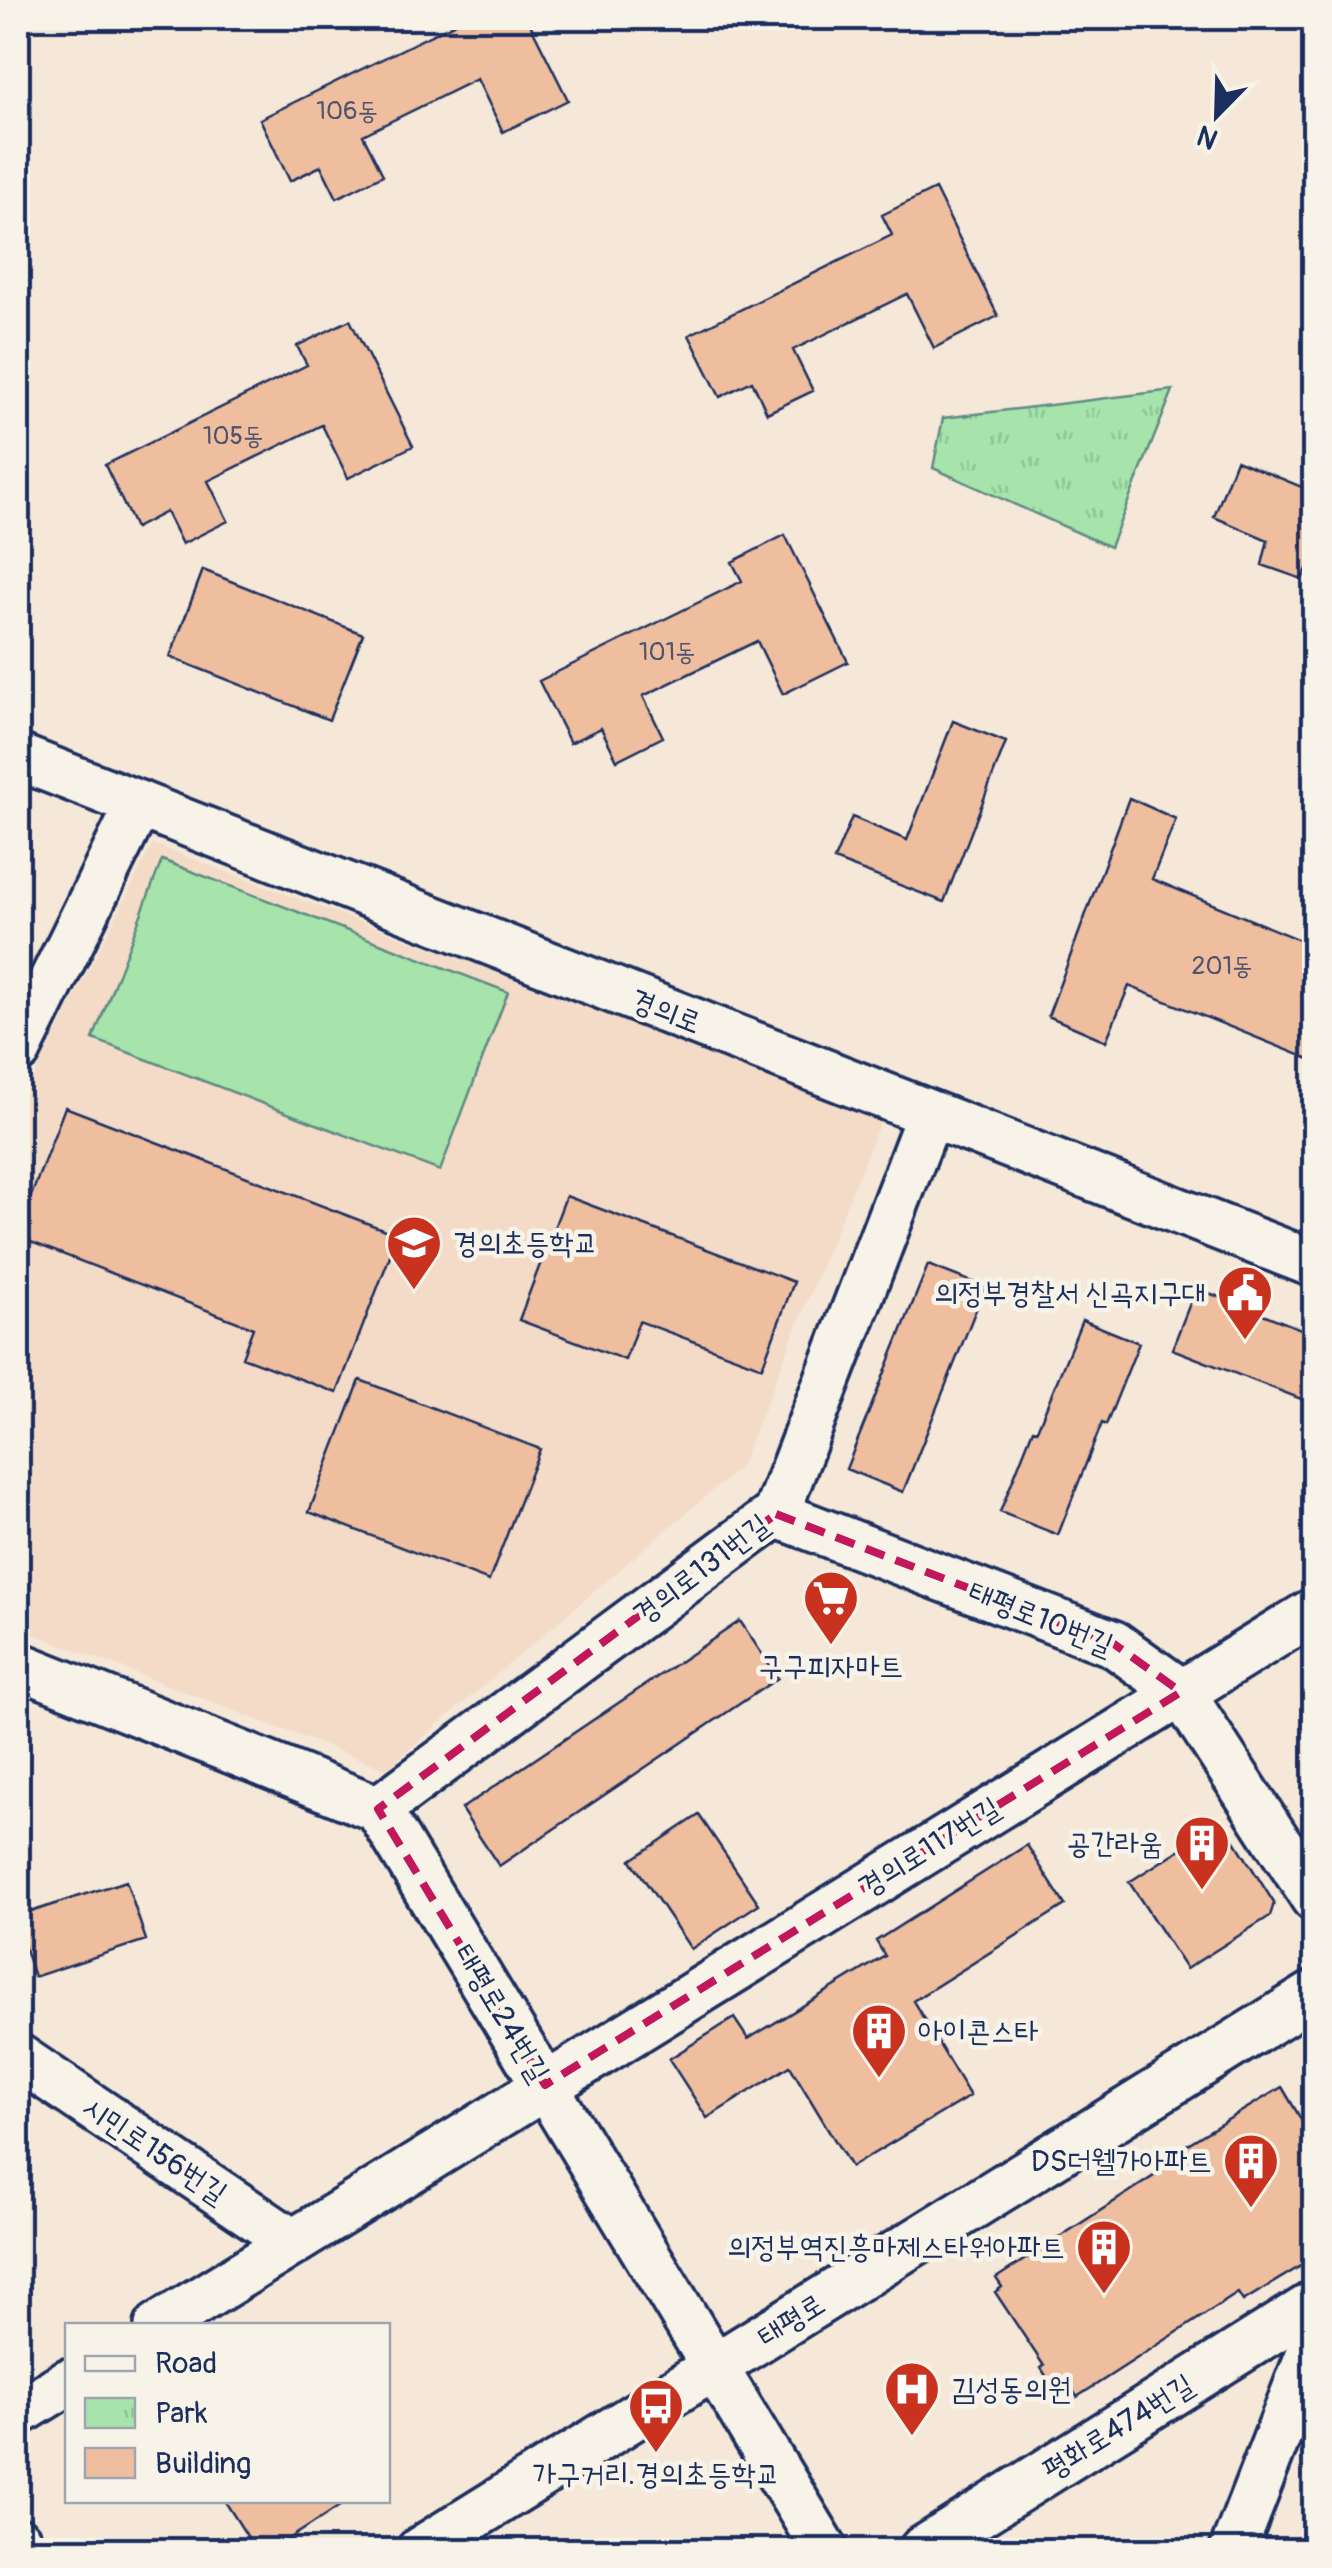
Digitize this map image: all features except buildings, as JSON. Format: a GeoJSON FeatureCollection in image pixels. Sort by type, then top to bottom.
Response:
{"type":"FeatureCollection","features":[{"type":"Feature","properties":{"kind":"street","name":"경의로"},"geometry":{"type":"LineString","coordinates":[[18,758],[1314,1264]]}},
{"type":"Feature","properties":{"kind":"street"},"geometry":{"type":"LineString","coordinates":[[18,1050],[139,804]]}},
{"type":"Feature","properties":{"kind":"street","name":"경의로131번길"},"geometry":{"type":"LineString","coordinates":[[378,1808],[776,1514],[930,1114]]}},
{"type":"Feature","properties":{"kind":"street","name":"태평로10번길"},"geometry":{"type":"LineString","coordinates":[[776,1514],[1114,1644],[1180,1692],[1314,1898]]}},
{"type":"Feature","properties":{"kind":"street","name":"경의로117번길"},"geometry":{"type":"LineString","coordinates":[[545,2084],[1314,1611]]}},
{"type":"Feature","properties":{"kind":"street"},"geometry":{"type":"LineString","coordinates":[[18,1665],[378,1808]]}},
{"type":"Feature","properties":{"kind":"street","name":"태평로24번길"},"geometry":{"type":"LineString","coordinates":[[378,1808],[825,2550]]}},
{"type":"Feature","properties":{"kind":"street","name":"태평로"},"geometry":{"type":"LineString","coordinates":[[420,2550],[1314,1994]]}},
{"type":"Feature","properties":{"kind":"street","name":"시민로156번길"},"geometry":{"type":"LineString","coordinates":[[18,2057],[292,2242]]}},
{"type":"Feature","properties":{"kind":"street"},"geometry":{"type":"LineString","coordinates":[[163,2323],[545,2084]]}},
{"type":"Feature","properties":{"kind":"street","name":"평화로474번길"},"geometry":{"type":"LineString","coordinates":[[922,2550],[1314,2304]]}},
{"type":"Feature","properties":{"kind":"street"},"geometry":{"type":"LineString","coordinates":[[1233,2550],[1314,2342]]}},
{"type":"Feature","properties":{"kind":"street"},"geometry":{"type":"LineString","coordinates":[[18,2413],[65,2384]]}},
{"type":"Feature","properties":{"kind":"street"},"geometry":{"type":"LineString","coordinates":[[18,2541],[24,2550]]}},
{"type":"Feature","properties":{"kind":"highlighted area"},"geometry":{"type":"Polygon","coordinates":[[[776,1514],[1114,1644],[1181,1692],[545,2085],[378,1809],[776,1514]]]}},
{"type":"Feature","properties":{"kind":"shaded area","name":"경의초등학교"},"geometry":{"type":"Polygon","coordinates":[[[153,844],[882,1117],[740,1467],[386,1769],[18,1628],[18,1108],[153,844]]]}},
{"type":"Feature","properties":{"kind":"green space"},"geometry":{"type":"Polygon","coordinates":[[[1173,390],[1110,547],[933,468],[943,418],[1173,390]]]}},
{"type":"Feature","properties":{"kind":"green space"},"geometry":{"type":"Polygon","coordinates":[[[162,860],[508,992],[440,1171],[93,1039],[162,860]]]}},
{"type":"Feature","properties":{"kind":"place","name":"경의초등학교"},"geometry":{"type":"Point","coordinates":[414,1292]}},
{"type":"Feature","properties":{"kind":"place","name":"의정부경찰서 신곡지구대"},"geometry":{"type":"Point","coordinates":[1245,1342]}},
{"type":"Feature","properties":{"kind":"place","name":"구구피자마트"},"geometry":{"type":"Point","coordinates":[831,1647]}},
{"type":"Feature","properties":{"kind":"place","name":"공간라움"},"geometry":{"type":"Point","coordinates":[1202,1892]}},
{"type":"Feature","properties":{"kind":"place","name":"아이콘스타"},"geometry":{"type":"Point","coordinates":[879,2080]}},
{"type":"Feature","properties":{"kind":"place","name":"DS더웰가아파트"},"geometry":{"type":"Point","coordinates":[1251,2210]}},
{"type":"Feature","properties":{"kind":"place","name":"의정부역진흥마제스타워아파트"},"geometry":{"type":"Point","coordinates":[1104,2296]}},
{"type":"Feature","properties":{"kind":"place","name":"김성동의원"},"geometry":{"type":"Point","coordinates":[912,2438]}},
{"type":"Feature","properties":{"kind":"place","name":"가구거리.경의초등학교"},"geometry":{"type":"Point","coordinates":[656,2455]}}]}
